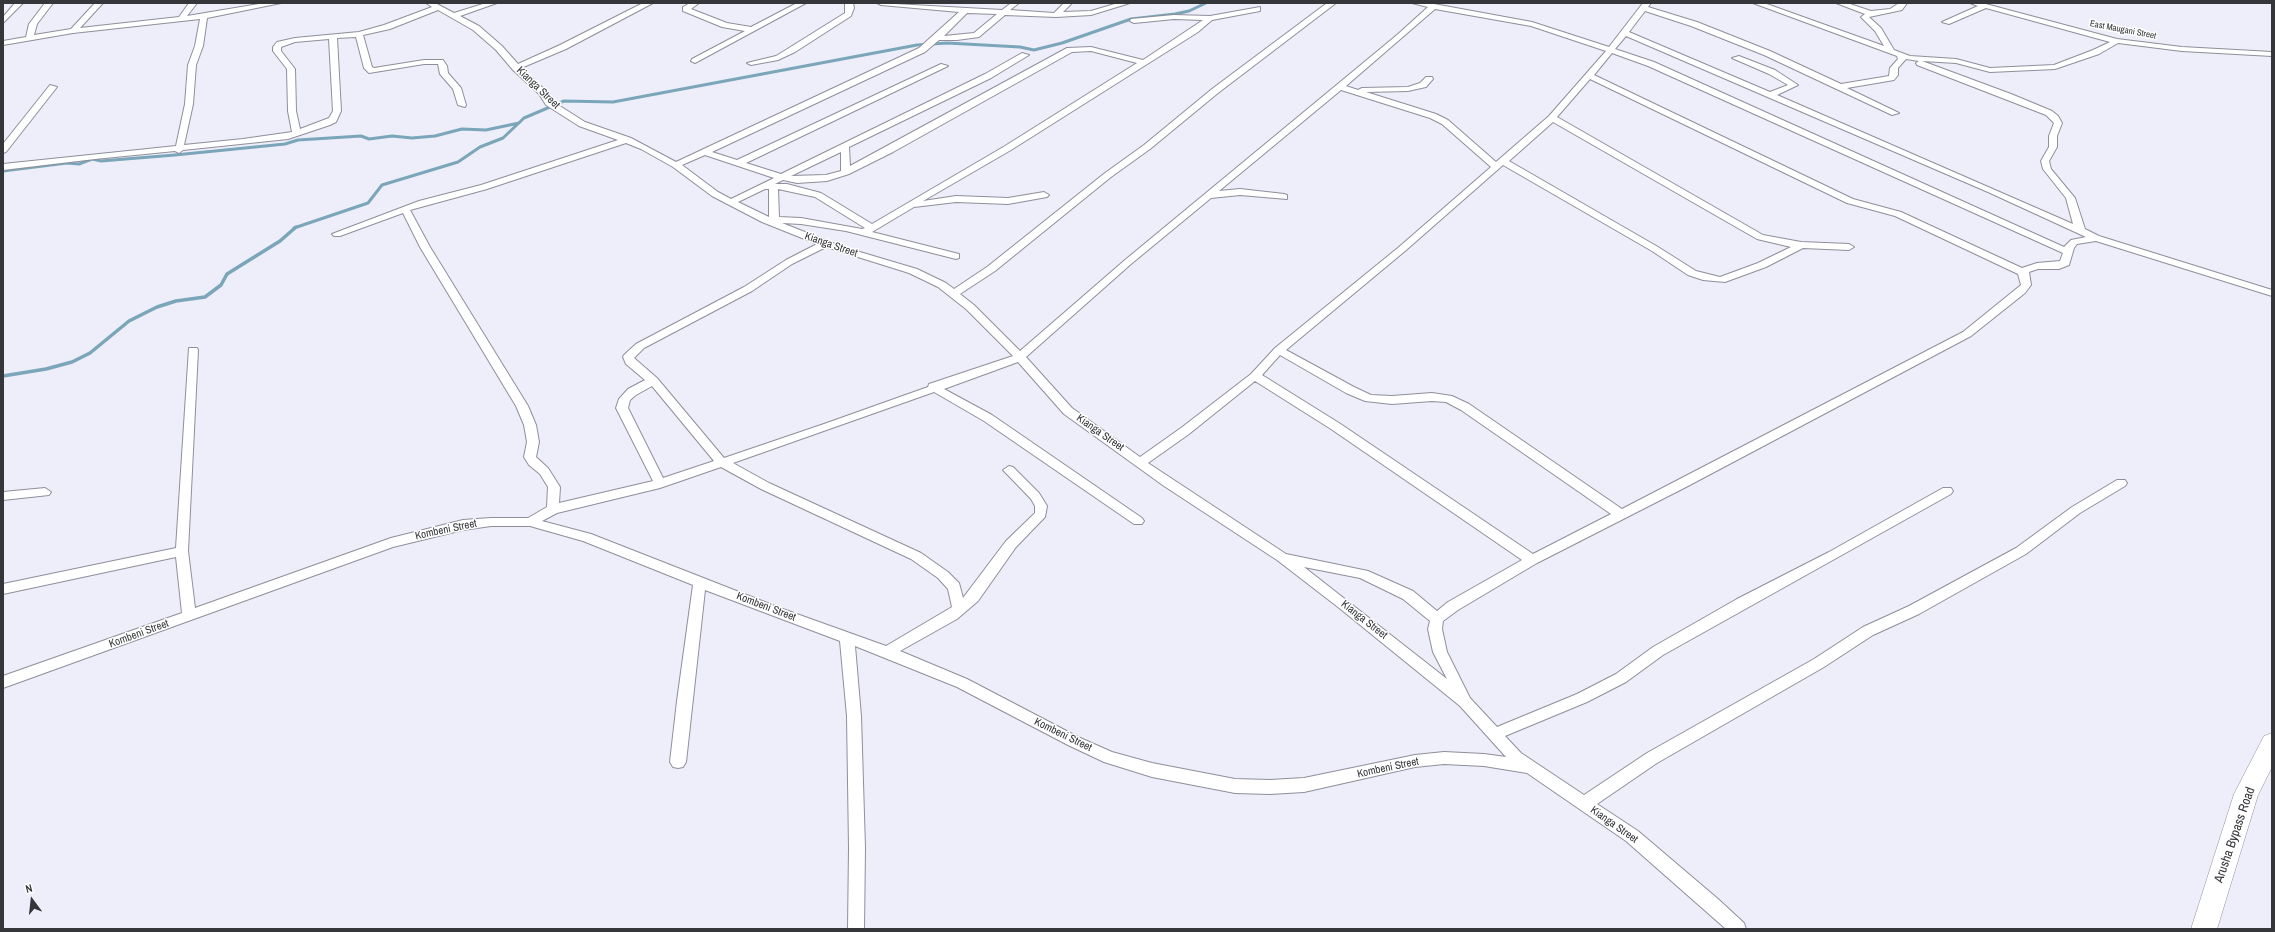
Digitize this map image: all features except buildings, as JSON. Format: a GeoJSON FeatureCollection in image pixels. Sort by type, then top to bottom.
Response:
{"type":"FeatureCollection","features":[{"type":"Feature","properties":{"kind":"main road","name":"Arusha Bypass Road"},"geometry":{"type":"LineString","coordinates":[[2204,929],[2246,794],[2272,743]]}},
{"type":"Feature","properties":{"kind":"street"},"geometry":{"type":"LineString","coordinates":[[3,21],[19,3]]}},
{"type":"Feature","properties":{"kind":"street"},"geometry":{"type":"LineString","coordinates":[[30,36],[36,19],[49,3]]}},
{"type":"Feature","properties":{"kind":"street"},"geometry":{"type":"LineString","coordinates":[[73,31],[99,3]]}},
{"type":"Feature","properties":{"kind":"street"},"geometry":{"type":"LineString","coordinates":[[182,18],[193,3]]}},
{"type":"Feature","properties":{"kind":"street"},"geometry":{"type":"LineString","coordinates":[[3,42],[30,36],[204,16],[278,3]]}},
{"type":"Feature","properties":{"kind":"street"},"geometry":{"type":"LineString","coordinates":[[456,15],[493,3]]}},
{"type":"Feature","properties":{"kind":"street"},"geometry":{"type":"LineString","coordinates":[[516,68],[563,47],[649,3]]}},
{"type":"Feature","properties":{"kind":"street"},"geometry":{"type":"LineString","coordinates":[[695,3],[686,9],[726,25],[753,30]]}},
{"type":"Feature","properties":{"kind":"street"},"geometry":{"type":"LineString","coordinates":[[695,61],[802,3]]}},
{"type":"Feature","properties":{"kind":"street"},"geometry":{"type":"LineString","coordinates":[[751,62],[778,58],[792,50],[848,14],[849,3]]}},
{"type":"Feature","properties":{"kind":"street"},"geometry":{"type":"LineString","coordinates":[[886,3],[953,10],[1056,15],[1091,12],[1126,3]]}},
{"type":"Feature","properties":{"kind":"street"},"geometry":{"type":"LineString","coordinates":[[953,10],[958,3]]}},
{"type":"Feature","properties":{"kind":"street"},"geometry":{"type":"LineString","coordinates":[[937,38],[957,38],[976,35],[1015,3]]}},
{"type":"Feature","properties":{"kind":"street"},"geometry":{"type":"LineString","coordinates":[[1056,15],[1068,3]]}},
{"type":"Feature","properties":{"kind":"street"},"geometry":{"type":"LineString","coordinates":[[953,294],[991,269],[1108,175],[1148,147],[1215,91],[1332,3]]}},
{"type":"Feature","properties":{"kind":"street"},"geometry":{"type":"LineString","coordinates":[[1418,3],[1532,24],[1651,64],[2068,252]]}},
{"type":"Feature","properties":{"kind":"street"},"geometry":{"type":"LineString","coordinates":[[1757,3],[1891,51],[2049,113],[2058,123],[2053,136],[2053,147],[2045,161],[2047,169],[2070,198],[2080,230]]}},
{"type":"Feature","properties":{"kind":"street"},"geometry":{"type":"LineString","coordinates":[[1840,3],[1871,13],[1891,11],[1899,8],[1903,3]]}},
{"type":"Feature","properties":{"kind":"street","name":"East Maugani Street"},"geometry":{"type":"LineString","coordinates":[[1974,3],[2116,40],[2174,49],[2272,54]]}},
{"type":"Feature","properties":{"kind":"street"},"geometry":{"type":"LineString","coordinates":[[297,133],[292,111],[291,69],[277,51],[277,47],[285,42],[333,38],[359,34],[387,27],[435,5]]}},
{"type":"Feature","properties":{"kind":"street","name":"Kianga Street"},"geometry":{"type":"LineString","coordinates":[[435,5],[456,15],[476,28],[499,48],[516,68],[542,92],[550,102],[582,124],[628,140],[676,165],[731,202],[769,220],[824,244],[913,270],[942,286],[970,307],[1020,357],[1068,411],[1140,463],[1282,558],[1343,603],[1465,702],[1516,758],[1632,836],[1712,904],[1738,929]]}},
{"type":"Feature","properties":{"kind":"street"},"geometry":{"type":"LineString","coordinates":[[530,522],[553,509],[660,484],[721,462],[828,427],[933,387],[1020,357],[1128,262],[1340,87],[1434,6]]}},
{"type":"Feature","properties":{"kind":"street"},"geometry":{"type":"LineString","coordinates":[[1140,463],[1185,431],[1255,376],[1279,350],[1402,249],[1552,118],[1610,51],[1623,32],[1645,6],[1767,53],[1895,114]]}},
{"type":"Feature","properties":{"kind":"street"},"geometry":{"type":"LineString","coordinates":[[1946,22],[1985,6]]}},
{"type":"Feature","properties":{"kind":"street"},"geometry":{"type":"LineString","coordinates":[[1134,21],[1182,16],[1210,18],[1256,9]]}},
{"type":"Feature","properties":{"kind":"street"},"geometry":{"type":"LineString","coordinates":[[676,165],[922,50],[937,38],[966,10]]}},
{"type":"Feature","properties":{"kind":"street"},"geometry":{"type":"LineString","coordinates":[[1871,13],[1865,17],[1878,30],[1891,51]]}},
{"type":"Feature","properties":{"kind":"street"},"geometry":{"type":"LineString","coordinates":[[179,150],[189,104],[192,65],[199,46],[204,16]]}},
{"type":"Feature","properties":{"kind":"street"},"geometry":{"type":"LineString","coordinates":[[868,230],[1021,140],[1195,30],[1210,18]]}},
{"type":"Feature","properties":{"kind":"street"},"geometry":{"type":"LineString","coordinates":[[1623,32],[1768,96],[1947,171],[2096,238],[2272,293]]}},
{"type":"Feature","properties":{"kind":"street"},"geometry":{"type":"LineString","coordinates":[[359,34],[368,68],[372,71],[424,62],[440,62],[443,66],[444,74],[457,88],[462,105]]}},
{"type":"Feature","properties":{"kind":"street"},"geometry":{"type":"LineString","coordinates":[[3,36],[30,36]]}},
{"type":"Feature","properties":{"kind":"street"},"geometry":{"type":"LineString","coordinates":[[3,167],[95,156],[179,150],[243,142],[297,133],[327,123],[336,116],[333,38]]}},
{"type":"Feature","properties":{"kind":"street"},"geometry":{"type":"LineString","coordinates":[[1840,87],[1891,78],[1894,75],[1894,68],[1905,57],[1956,61],[1990,70],[2044,68],[2076,60],[2109,46],[2116,40]]}},
{"type":"Feature","properties":{"kind":"street"},"geometry":{"type":"LineString","coordinates":[[704,152],[781,177],[814,180],[846,172],[930,129],[1070,50],[1091,49],[1143,62]]}},
{"type":"Feature","properties":{"kind":"street"},"geometry":{"type":"LineString","coordinates":[[731,202],[768,186],[781,177],[988,76],[1025,55]]}},
{"type":"Feature","properties":{"kind":"street"},"geometry":{"type":"LineString","coordinates":[[1736,58],[1772,72],[1795,86],[1768,96]]}},
{"type":"Feature","properties":{"kind":"street"},"geometry":{"type":"LineString","coordinates":[[738,163],[944,66]]}},
{"type":"Feature","properties":{"kind":"street"},"geometry":{"type":"LineString","coordinates":[[1588,75],[1850,201],[1898,214],[2023,272]]}},
{"type":"Feature","properties":{"kind":"street"},"geometry":{"type":"LineString","coordinates":[[1353,90],[1408,89],[1423,85],[1429,79]]}},
{"type":"Feature","properties":{"kind":"street"},"geometry":{"type":"LineString","coordinates":[[3,150],[53,87]]}},
{"type":"Feature","properties":{"kind":"street"},"geometry":{"type":"LineString","coordinates":[[1340,87],[1433,116],[1445,122],[1499,164],[1655,249],[1692,273],[1703,277],[1721,280],[1762,265],[1801,245]]}},
{"type":"Feature","properties":{"kind":"street"},"geometry":{"type":"LineString","coordinates":[[1552,118],[1760,237],[1778,242],[1801,245],[1849,247]]}},
{"type":"Feature","properties":{"kind":"street"},"geometry":{"type":"LineString","coordinates":[[337,234],[405,210],[492,185],[628,140]]}},
{"type":"Feature","properties":{"kind":"street"},"geometry":{"type":"LineString","coordinates":[[844,146],[846,172]]}},
{"type":"Feature","properties":{"kind":"street"},"geometry":{"type":"LineString","coordinates":[[768,186],[787,187],[818,195],[868,230]]}},
{"type":"Feature","properties":{"kind":"street"},"geometry":{"type":"LineString","coordinates":[[768,186],[769,220],[801,221],[868,230],[956,256]]}},
{"type":"Feature","properties":{"kind":"street"},"geometry":{"type":"LineString","coordinates":[[1208,196],[1240,192],[1284,197]]}},
{"type":"Feature","properties":{"kind":"street"},"geometry":{"type":"LineString","coordinates":[[906,208],[925,203],[956,199],[1008,200],[1044,195]]}},
{"type":"Feature","properties":{"kind":"street"},"geometry":{"type":"LineString","coordinates":[[405,210],[425,247],[522,406],[530,425],[533,442],[530,457],[532,462],[544,471],[554,487],[553,509]]}},
{"type":"Feature","properties":{"kind":"street"},"geometry":{"type":"LineString","coordinates":[[2023,272],[2037,266],[2059,266],[2065,263],[2068,247],[2074,242],[2096,238]]}},
{"type":"Feature","properties":{"kind":"street"},"geometry":{"type":"LineString","coordinates":[[824,244],[789,262],[748,289],[632,351],[628,356],[630,362],[653,380],[721,462],[765,486],[916,556],[943,576],[954,587],[959,610]]}},
{"type":"Feature","properties":{"kind":"street"},"geometry":{"type":"LineString","coordinates":[[1465,702],[1440,652],[1435,630],[1437,619],[1471,594],[1532,560],[1967,334],[2012,300],[2026,285],[2023,272]]}},
{"type":"Feature","properties":{"kind":"street"},"geometry":{"type":"LineString","coordinates":[[189,616],[182,551],[193,350]]}},
{"type":"Feature","properties":{"kind":"street"},"geometry":{"type":"LineString","coordinates":[[1279,350],[1350,390],[1369,398],[1392,400],[1432,397],[1448,399],[1465,407],[1621,515]]}},
{"type":"Feature","properties":{"kind":"street"},"geometry":{"type":"LineString","coordinates":[[1255,376],[1335,426],[1532,560]]}},
{"type":"Feature","properties":{"kind":"street"},"geometry":{"type":"LineString","coordinates":[[653,380],[632,392],[625,399],[622,408],[660,484]]}},
{"type":"Feature","properties":{"kind":"street"},"geometry":{"type":"LineString","coordinates":[[933,387],[988,418],[1138,521]]}},
{"type":"Feature","properties":{"kind":"street"},"geometry":{"type":"LineString","coordinates":[[888,652],[933,627],[959,610],[973,597],[1011,544],[1041,514],[1041,506],[1035,496],[1009,470]]}},
{"type":"Feature","properties":{"kind":"street"},"geometry":{"type":"LineString","coordinates":[[1584,804],[1652,758],[1812,667],[1868,631],[1914,610],[2021,552],[2076,510],[2121,483]]}},
{"type":"Feature","properties":{"kind":"street"},"geometry":{"type":"LineString","coordinates":[[1495,734],[1582,698],[1621,678],[1664,648],[1742,603],[1834,555],[1947,491]]}},
{"type":"Feature","properties":{"kind":"street"},"geometry":{"type":"LineString","coordinates":[[3,496],[45,492]]}},
{"type":"Feature","properties":{"kind":"street","name":"Kombeni Street"},"geometry":{"type":"LineString","coordinates":[[3,682],[391,543],[463,524],[530,522],[586,537],[775,612],[888,652],[962,683],[1073,741],[1109,756],[1152,770],[1235,786],[1270,788],[1304,785],[1338,779],[1415,761],[1444,758],[1484,760],[1531,768]]}},
{"type":"Feature","properties":{"kind":"street"},"geometry":{"type":"LineString","coordinates":[[3,589],[182,551]]}},
{"type":"Feature","properties":{"kind":"street"},"geometry":{"type":"LineString","coordinates":[[1282,558],[1363,574],[1408,595],[1437,619]]}},
{"type":"Feature","properties":{"kind":"street"},"geometry":{"type":"LineString","coordinates":[[678,762],[684,701],[700,581]]}},
{"type":"Feature","properties":{"kind":"street"},"geometry":{"type":"LineString","coordinates":[[847,637],[854,716],[857,848],[856,929]]}},
{"type":"Feature","properties":{"kind":"waterway"},"geometry":{"type":"LineString","coordinates":[[519,123],[524,118],[564,101],[613,102],[917,45],[947,43],[1020,47],[1034,50],[1062,43],[1131,19],[1175,14],[1189,11],[1206,3]]}},
{"type":"Feature","properties":{"kind":"waterway"},"geometry":{"type":"LineString","coordinates":[[3,171],[67,163],[79,164],[92,159],[101,161],[175,155],[285,144],[298,140],[361,136],[369,139],[392,136],[412,138],[435,136],[462,129],[486,130],[519,123]]}},
{"type":"Feature","properties":{"kind":"waterway"},"geometry":{"type":"LineString","coordinates":[[295,228],[368,203],[382,185],[458,162],[480,147],[503,138],[519,123]]}},
{"type":"Feature","properties":{"kind":"waterway"},"geometry":{"type":"LineString","coordinates":[[3,376],[46,369],[72,362],[90,353],[129,321],[157,307],[176,301],[205,297],[221,285],[227,274],[280,241],[295,228]]}}]}
